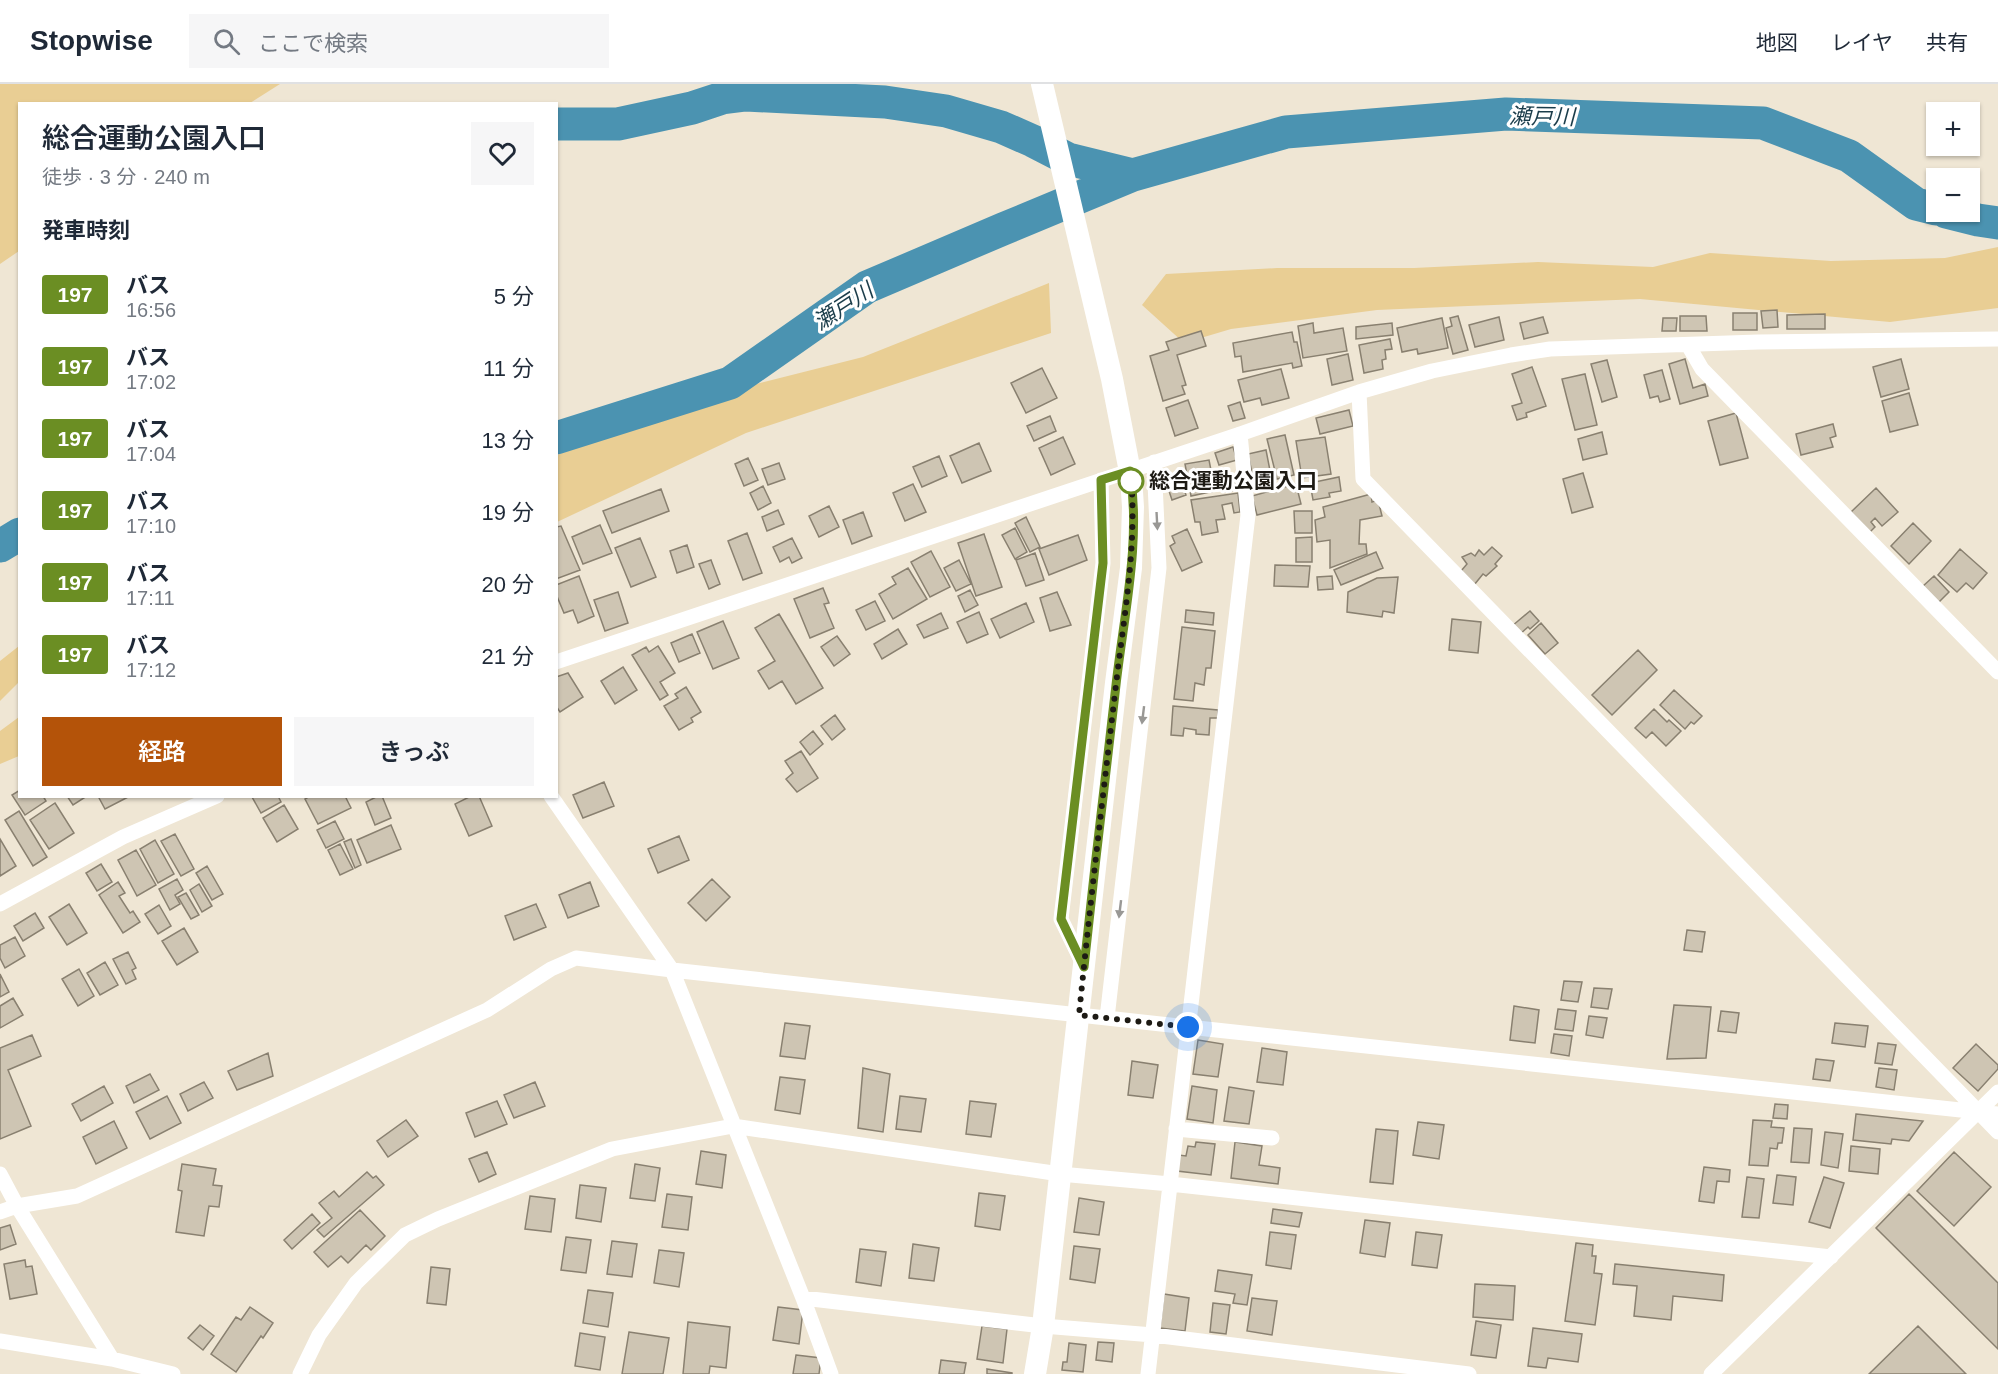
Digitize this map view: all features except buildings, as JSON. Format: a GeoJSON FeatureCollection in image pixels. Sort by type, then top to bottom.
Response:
{"type":"FeatureCollection","features":[{"type":"Feature","properties":{"kind":"street"},"geometry":{"type":"LineString","coordinates":[[1035,1374],[1043,1326],[1131,568],[1133,507],[1131,477],[1112,379],[1042,84]]}},
{"type":"Feature","properties":{"kind":"street"},"geometry":{"type":"LineString","coordinates":[[558,661],[1240,434],[1359,392],[1432,371],[1550,349],[1911,339],[1998,339]]}},
{"type":"Feature","properties":{"kind":"street"},"geometry":{"type":"LineString","coordinates":[[1688,345],[1702,369],[1998,672]]}},
{"type":"Feature","properties":{"kind":"street"},"geometry":{"type":"LineString","coordinates":[[1359,392],[1363,479],[1998,1132]]}},
{"type":"Feature","properties":{"kind":"street"},"geometry":{"type":"LineString","coordinates":[[1148,1374],[1248,515],[1240,434]]}},
{"type":"Feature","properties":{"kind":"street"},"geometry":{"type":"LineString","coordinates":[[1107,1018],[1159,568],[1154,462]]}},
{"type":"Feature","properties":{"kind":"street"},"geometry":{"type":"LineString","coordinates":[[1084,967],[1061,919],[1103,563],[1101,480]]}},
{"type":"Feature","properties":{"kind":"street"},"geometry":{"type":"LineString","coordinates":[[0,904],[123,837],[212,798]]}},
{"type":"Feature","properties":{"kind":"street"},"geometry":{"type":"LineString","coordinates":[[552,798],[672,970],[831,1374]]}},
{"type":"Feature","properties":{"kind":"street"},"geometry":{"type":"LineString","coordinates":[[0,1212],[17,1206],[77,1196],[487,1010],[551,969],[576,958],[1188,1027],[1998,1114]]}},
{"type":"Feature","properties":{"kind":"street"},"geometry":{"type":"LineString","coordinates":[[1711,1374],[1998,1092]]}},
{"type":"Feature","properties":{"kind":"street"},"geometry":{"type":"LineString","coordinates":[[300,1374],[319,1335],[356,1283],[405,1235],[438,1219],[612,1149],[733,1126],[1060,1174],[1170,1184],[1831,1257]]}},
{"type":"Feature","properties":{"kind":"street"},"geometry":{"type":"LineString","coordinates":[[1176,1129],[1272,1138]]}},
{"type":"Feature","properties":{"kind":"street"},"geometry":{"type":"LineString","coordinates":[[0,1174],[17,1206],[112,1359]]}},
{"type":"Feature","properties":{"kind":"street"},"geometry":{"type":"LineString","coordinates":[[803,1298],[1043,1326],[1153,1335],[1468,1374]]}},
{"type":"Feature","properties":{"kind":"street"},"geometry":{"type":"LineString","coordinates":[[0,1341],[112,1359],[173,1374]]}},
{"type":"Feature","properties":{"kind":"shaded area"},"geometry":{"type":"Polygon","coordinates":[[[0,84],[280,84],[252,102],[18,102],[18,252],[0,264],[0,84]]]}},
{"type":"Feature","properties":{"kind":"shaded area"},"geometry":{"type":"Polygon","coordinates":[[[1998,247],[1998,308],[1890,322],[1640,299],[1377,310],[1231,329],[1184,343],[1142,305],[1166,274],[1277,268],[1414,268],[1538,262],[1653,267],[1710,253],[1831,261],[1945,258],[1998,247]]]}},
{"type":"Feature","properties":{"kind":"shaded area"},"geometry":{"type":"Polygon","coordinates":[[[1049,283],[1051,333],[746,433],[558,522],[558,455],[728,391],[863,357],[1049,283]]]}},
{"type":"Feature","properties":{"kind":"shaded area"},"geometry":{"type":"Polygon","coordinates":[[[18,647],[18,683],[0,701],[0,661],[18,647]]]}},
{"type":"Feature","properties":{"kind":"shaded area"},"geometry":{"type":"Polygon","coordinates":[[[18,718],[18,756],[0,764],[0,731],[18,718]]]}},
{"type":"Feature","properties":{"kind":"waterway","name":"瀬戸川"},"geometry":{"type":"LineString","coordinates":[[558,124],[618,124],[692,108],[722,98],[746,95],[885,102],[946,111],[1001,127],[1068,159],[1133,175]]}},
{"type":"Feature","properties":{"kind":"waterway","name":"瀬戸川"},"geometry":{"type":"LineString","coordinates":[[558,437],[730,383],[867,287],[1003,229],[1133,175],[1286,132],[1506,114],[1763,123],[1849,156],[1916,204],[1926,206]]}},
{"type":"Feature","properties":{"kind":"waterway","name":"瀬戸川"},"geometry":{"type":"LineString","coordinates":[[1980,220],[1998,223]]}},
{"type":"Feature","properties":{"kind":"waterway","name":"瀬戸川"},"geometry":{"type":"LineString","coordinates":[[0,546],[18,535]]}},
{"type":"Feature","properties":{"kind":"bus line","name":"197"},"geometry":{"type":"LineString","coordinates":[[1130,471],[1133,507],[1131,568],[1084,967],[1061,919],[1103,563],[1101,480],[1130,471]]}},
{"type":"Feature","properties":{"kind":"place","name":"総合運動公園入口"},"geometry":{"type":"Point","coordinates":[1131,481]}},
{"type":"Feature","properties":{"kind":"route"},"geometry":{"type":"LineString","coordinates":[[1131,481],[1131,477],[1133,529],[1131,568],[1079,1015],[1188,1027]]}}]}
